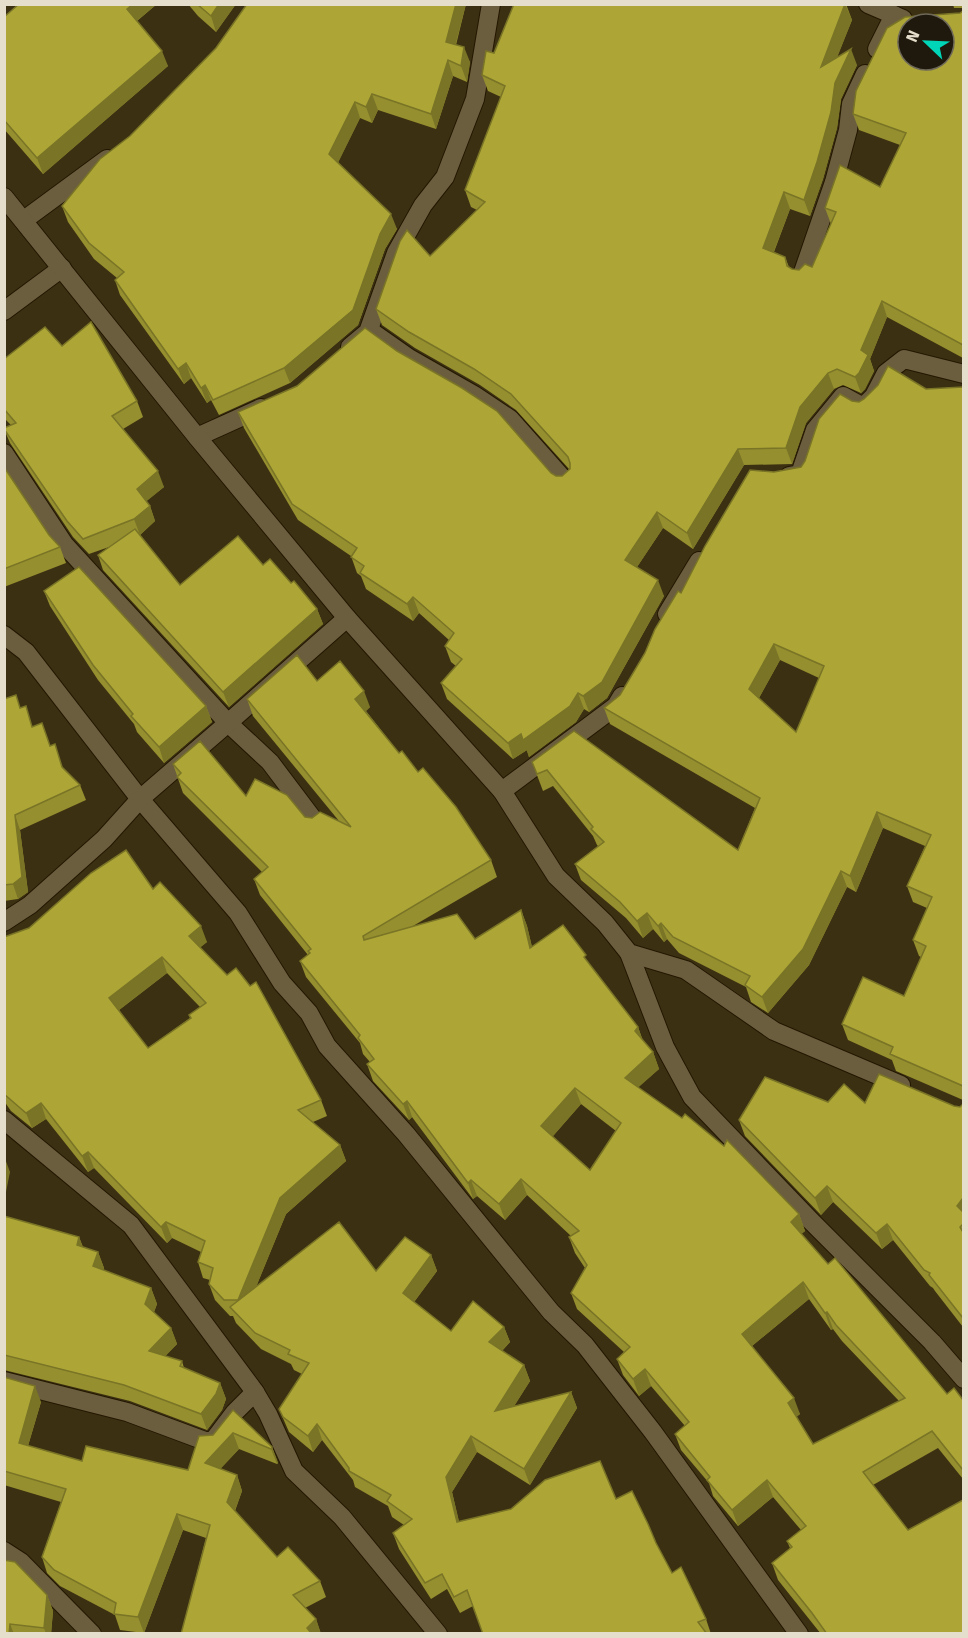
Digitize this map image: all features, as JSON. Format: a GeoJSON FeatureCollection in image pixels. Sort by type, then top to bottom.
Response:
{"type":"FeatureCollection","features":[{"type":"Feature","properties":{"kind":"street"},"geometry":{"type":"LineString","coordinates":[[341,355],[368,332],[396,253],[423,205],[445,177],[475,99],[490,4]]}},
{"type":"Feature","properties":{"kind":"street"},"geometry":{"type":"LineString","coordinates":[[802,274],[834,182],[848,130],[851,104],[894,15],[868,4]]}},
{"type":"Feature","properties":{"kind":"street"},"geometry":{"type":"LineString","coordinates":[[24,220],[118,151]]}},
{"type":"Feature","properties":{"kind":"street"},"geometry":{"type":"LineString","coordinates":[[4,196],[197,437],[347,618],[502,791],[556,876],[605,923],[629,953],[665,1047],[692,1096],[811,1221],[932,1342],[963,1379]]}},
{"type":"Feature","properties":{"kind":"street"},"geometry":{"type":"LineString","coordinates":[[4,311],[62,268]]}},
{"type":"Feature","properties":{"kind":"street"},"geometry":{"type":"LineString","coordinates":[[368,332],[372,332],[409,358],[474,395],[510,419],[565,481]]}},
{"type":"Feature","properties":{"kind":"street"},"geometry":{"type":"LineString","coordinates":[[769,477],[800,474],[815,430],[843,396],[863,407],[874,396],[886,372],[904,359],[962,370]]}},
{"type":"Feature","properties":{"kind":"street"},"geometry":{"type":"LineString","coordinates":[[197,437],[276,402]]}},
{"type":"Feature","properties":{"kind":"street"},"geometry":{"type":"LineString","coordinates":[[4,453],[64,544],[228,723],[270,762],[316,823]]}},
{"type":"Feature","properties":{"kind":"street"},"geometry":{"type":"LineString","coordinates":[[657,630],[707,549]]}},
{"type":"Feature","properties":{"kind":"street"},"geometry":{"type":"LineString","coordinates":[[4,922],[30,904],[104,839],[140,799],[347,618]]}},
{"type":"Feature","properties":{"kind":"street"},"geometry":{"type":"LineString","coordinates":[[4,635],[26,652],[140,799],[238,913],[282,983],[309,1013],[327,1046],[406,1134],[551,1312],[585,1345],[653,1432],[800,1634]]}},
{"type":"Feature","properties":{"kind":"street"},"geometry":{"type":"LineString","coordinates":[[502,791],[616,706],[631,681]]}},
{"type":"Feature","properties":{"kind":"street"},"geometry":{"type":"LineString","coordinates":[[629,953],[686,970],[774,1030],[921,1094]]}},
{"type":"Feature","properties":{"kind":"street"},"geometry":{"type":"LineString","coordinates":[[4,1120],[131,1225],[255,1392],[268,1414],[294,1471],[342,1517],[438,1634]]}},
{"type":"Feature","properties":{"kind":"street"},"geometry":{"type":"LineString","coordinates":[[4,1381],[127,1412],[205,1441],[213,1441],[235,1412],[255,1392]]}},
{"type":"Feature","properties":{"kind":"street"},"geometry":{"type":"LineString","coordinates":[[4,1551],[21,1562],[92,1634]]}},
{"type":"Feature","properties":{"kind":"building"},"geometry":{"type":"Polygon","coordinates":[[[19,4],[133,4],[127,9],[162,51],[37,158],[4,120],[4,17],[19,4]]]}},
{"type":"Feature","properties":{"kind":"building"},"geometry":{"type":"Polygon","coordinates":[[[197,4],[219,4],[211,16],[197,4]]]}},
{"type":"Feature","properties":{"kind":"building"},"geometry":{"type":"Polygon","coordinates":[[[247,4],[456,4],[446,42],[464,47],[461,66],[448,60],[431,114],[372,94],[366,107],[355,102],[329,154],[391,214],[380,234],[353,310],[284,368],[213,400],[205,385],[201,388],[186,363],[178,369],[115,280],[124,272],[89,243],[62,206],[100,159],[130,136],[216,48],[247,4]]]}},
{"type":"Feature","properties":{"kind":"building"},"geometry":{"type":"Polygon","coordinates":[[[514,4],[845,4],[821,67],[851,49],[835,83],[831,112],[817,162],[804,200],[784,192],[763,248],[785,257],[787,266],[799,270],[805,264],[812,267],[836,212],[825,208],[840,165],[880,187],[906,133],[853,114],[856,91],[887,28],[896,22],[896,72],[956,72],[956,13],[963,11],[963,345],[882,301],[861,350],[868,355],[859,373],[855,377],[837,369],[828,373],[800,407],[786,448],[738,449],[687,533],[657,512],[625,560],[658,580],[602,682],[583,696],[578,693],[570,706],[523,740],[521,734],[508,743],[441,683],[462,659],[445,646],[454,633],[413,597],[407,604],[360,573],[364,566],[351,557],[357,548],[292,504],[238,412],[297,386],[365,328],[397,351],[497,411],[551,473],[562,476],[570,469],[568,457],[511,394],[474,369],[409,332],[376,309],[400,241],[407,230],[430,256],[485,202],[465,190],[505,86],[482,75],[486,51],[494,53],[514,4]]]}},
{"type":"Feature","properties":{"kind":"building"},"geometry":{"type":"Polygon","coordinates":[[[91,322],[137,401],[112,416],[158,471],[137,489],[150,506],[134,519],[83,539],[67,521],[4,429],[16,423],[4,409],[4,359],[45,327],[62,346],[91,322]]]}},
{"type":"Feature","properties":{"kind":"building"},"geometry":{"type":"Polygon","coordinates":[[[888,366],[926,389],[963,387],[963,1086],[890,1054],[893,1047],[842,1024],[863,977],[904,996],[926,946],[913,940],[932,897],[907,886],[931,835],[877,812],[850,876],[841,871],[803,949],[762,997],[745,985],[750,976],[673,937],[661,923],[658,926],[647,913],[637,921],[620,902],[575,864],[604,842],[591,829],[593,827],[547,770],[537,774],[532,762],[574,731],[738,850],[760,798],[604,708],[620,695],[645,653],[655,629],[678,591],[681,593],[705,546],[750,470],[774,472],[801,467],[819,419],[840,394],[859,402],[878,385],[888,366]],[[774,644],[749,689],[796,732],[824,666],[774,644]]]}},
{"type":"Feature","properties":{"kind":"building"},"geometry":{"type":"Polygon","coordinates":[[[4,467],[49,535],[60,547],[4,569],[4,467]]]}},
{"type":"Feature","properties":{"kind":"building"},"geometry":{"type":"Polygon","coordinates":[[[135,529],[180,585],[238,536],[263,565],[270,559],[291,583],[294,581],[317,609],[223,692],[98,555],[135,529]]]}},
{"type":"Feature","properties":{"kind":"building"},"geometry":{"type":"Polygon","coordinates":[[[79,567],[206,706],[159,747],[131,716],[133,714],[93,665],[44,591],[79,567]]]}},
{"type":"Feature","properties":{"kind":"building"},"geometry":{"type":"Polygon","coordinates":[[[297,655],[317,681],[340,661],[364,691],[355,699],[399,753],[402,751],[418,772],[423,768],[456,807],[491,860],[363,936],[364,940],[457,914],[475,939],[521,910],[530,948],[563,925],[586,955],[584,957],[638,1027],[635,1031],[653,1052],[625,1078],[682,1118],[685,1114],[724,1146],[727,1140],[799,1214],[791,1222],[828,1264],[835,1258],[947,1394],[954,1388],[963,1400],[963,1470],[932,1431],[863,1472],[908,1530],[963,1500],[963,1634],[827,1634],[772,1563],[792,1547],[787,1541],[806,1526],[767,1480],[732,1510],[707,1480],[710,1477],[675,1434],[689,1422],[645,1369],[633,1379],[617,1359],[630,1347],[571,1293],[587,1265],[569,1237],[579,1231],[521,1179],[499,1204],[471,1180],[468,1183],[407,1101],[403,1104],[367,1064],[374,1059],[358,1038],[360,1035],[300,961],[310,953],[308,951],[311,949],[254,879],[268,867],[177,777],[181,773],[173,764],[200,741],[246,796],[255,779],[287,795],[305,817],[312,818],[320,812],[351,827],[247,699],[297,655]],[[575,1088],[541,1126],[590,1170],[621,1123],[575,1088]],[[803,1282],[742,1334],[794,1398],[788,1403],[813,1444],[905,1398],[836,1325],[827,1312],[825,1313],[803,1282]]]}},
{"type":"Feature","properties":{"kind":"building"},"geometry":{"type":"Polygon","coordinates":[[[16,695],[20,708],[26,706],[32,727],[42,723],[50,746],[55,744],[62,767],[80,785],[15,815],[22,877],[13,884],[4,885],[4,699],[16,695]]]}},
{"type":"Feature","properties":{"kind":"building"},"geometry":{"type":"Polygon","coordinates":[[[126,850],[153,889],[160,882],[201,926],[189,936],[227,975],[236,968],[250,986],[256,982],[321,1100],[298,1110],[340,1145],[280,1198],[238,1300],[224,1300],[209,1284],[213,1268],[198,1262],[205,1241],[166,1222],[161,1227],[88,1152],[82,1156],[41,1103],[26,1113],[4,1094],[4,937],[29,928],[91,873],[126,850]],[[162,957],[109,998],[148,1048],[191,1018],[189,1015],[206,1003],[162,957]]]}},
{"type":"Feature","properties":{"kind":"building"},"geometry":{"type":"Polygon","coordinates":[[[879,1074],[954,1106],[960,1107],[963,1104],[963,1198],[957,1206],[963,1212],[963,1224],[960,1227],[963,1232],[963,1318],[929,1275],[930,1273],[924,1270],[887,1224],[876,1233],[827,1186],[815,1198],[739,1120],[765,1077],[828,1102],[844,1084],[865,1103],[879,1074]]]}},
{"type":"Feature","properties":{"kind":"building"},"geometry":{"type":"Polygon","coordinates":[[[4,1216],[79,1237],[77,1245],[98,1252],[93,1266],[151,1288],[145,1304],[171,1328],[149,1351],[182,1361],[180,1366],[220,1383],[216,1394],[201,1414],[124,1385],[4,1355],[4,1216]]]}},
{"type":"Feature","properties":{"kind":"building"},"geometry":{"type":"Polygon","coordinates":[[[339,1222],[376,1271],[405,1237],[431,1255],[403,1293],[451,1331],[473,1301],[504,1327],[489,1342],[524,1365],[495,1411],[571,1392],[524,1469],[471,1436],[446,1477],[457,1522],[511,1509],[545,1480],[600,1461],[616,1499],[632,1491],[672,1573],[681,1567],[706,1619],[698,1622],[707,1634],[483,1634],[467,1590],[454,1597],[442,1574],[425,1583],[393,1533],[412,1519],[387,1501],[391,1495],[349,1471],[317,1424],[308,1436],[283,1417],[279,1409],[309,1363],[288,1354],[290,1350],[255,1333],[230,1307],[339,1222]]]}},
{"type":"Feature","properties":{"kind":"building"},"geometry":{"type":"Polygon","coordinates":[[[4,1377],[35,1386],[19,1443],[82,1461],[86,1446],[188,1470],[199,1436],[213,1435],[233,1410],[272,1447],[271,1449],[233,1433],[205,1463],[237,1475],[227,1502],[277,1557],[288,1547],[320,1581],[293,1595],[316,1619],[307,1628],[312,1634],[181,1634],[210,1525],[177,1514],[138,1617],[114,1614],[116,1603],[54,1570],[42,1557],[66,1489],[4,1471],[4,1377]]]}},
{"type":"Feature","properties":{"kind":"building"},"geometry":{"type":"Polygon","coordinates":[[[4,1560],[15,1562],[47,1595],[44,1628],[10,1624],[9,1634],[4,1634],[4,1560]]]}}]}
